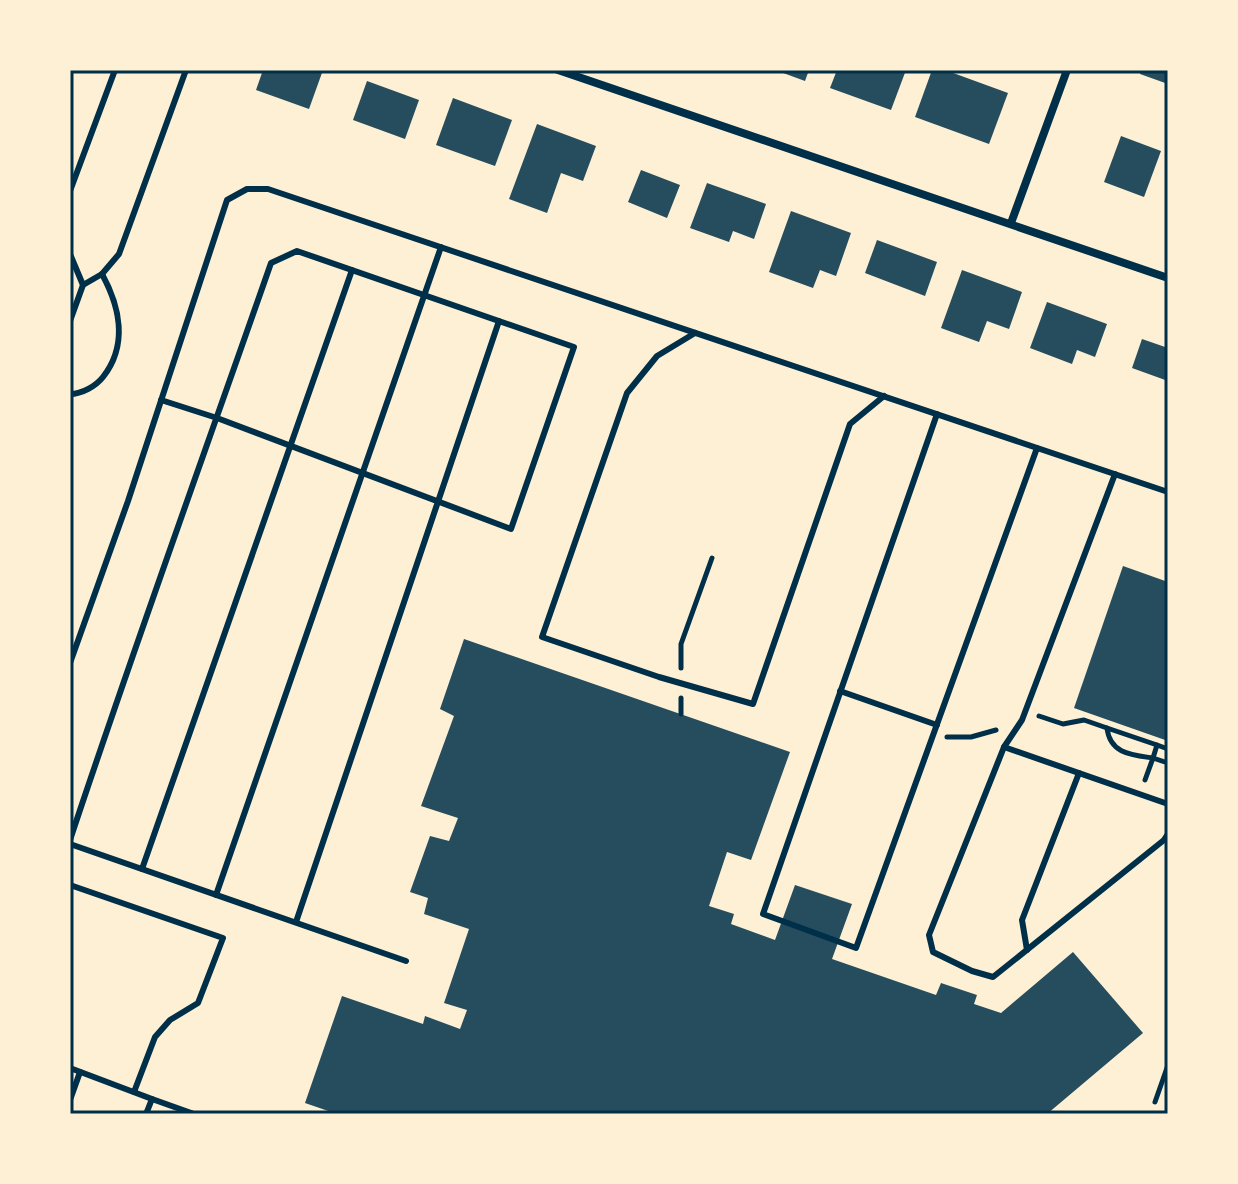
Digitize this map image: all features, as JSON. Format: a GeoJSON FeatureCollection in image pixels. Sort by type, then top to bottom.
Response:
{"type":"FeatureCollection","features":[{"type":"Feature","properties":{"kind":"street"},"geometry":{"type":"LineString","coordinates":[[558,70],[1168,278]]}},
{"type":"Feature","properties":{"kind":"street"},"geometry":{"type":"LineString","coordinates":[[1011,223],[1067,70]]}},
{"type":"Feature","properties":{"kind":"lane"},"geometry":{"type":"LineString","coordinates":[[70,191],[115,70]]}},
{"type":"Feature","properties":{"kind":"lane"},"geometry":{"type":"LineString","coordinates":[[70,321],[83,285],[102,274],[119,254],[186,70]]}},
{"type":"Feature","properties":{"kind":"lane"},"geometry":{"type":"LineString","coordinates":[[70,663],[227,200],[247,189],[268,189],[1168,492]]}},
{"type":"Feature","properties":{"kind":"lane"},"geometry":{"type":"LineString","coordinates":[[216,895],[441,247]]}},
{"type":"Feature","properties":{"kind":"lane"},"geometry":{"type":"LineString","coordinates":[[161,400],[217,418],[511,529],[574,347],[297,251],[271,263],[217,418],[70,842],[406,961]]}},
{"type":"Feature","properties":{"kind":"lane"},"geometry":{"type":"LineString","coordinates":[[70,254],[83,285]]}},
{"type":"Feature","properties":{"kind":"lane"},"geometry":{"type":"LineString","coordinates":[[142,869],[352,270]]}},
{"type":"Feature","properties":{"kind":"lane"},"geometry":{"type":"LineString","coordinates":[[70,394],[98,383],[113,364],[120,336],[118,316],[102,274]]}},
{"type":"Feature","properties":{"kind":"lane"},"geometry":{"type":"LineString","coordinates":[[296,922],[499,321]]}},
{"type":"Feature","properties":{"kind":"lane"},"geometry":{"type":"LineString","coordinates":[[695,333],[657,356],[627,393],[542,637],[753,704],[850,424],[884,396]]}},
{"type":"Feature","properties":{"kind":"lane"},"geometry":{"type":"LineString","coordinates":[[937,414],[763,914],[856,948],[1037,448]]}},
{"type":"Feature","properties":{"kind":"lane"},"geometry":{"type":"LineString","coordinates":[[1115,474],[1022,720],[1004,747],[929,935],[933,952],[972,971],[993,977],[1168,834]]}},
{"type":"Feature","properties":{"kind":"lane"},"geometry":{"type":"LineString","coordinates":[[840,691],[937,725]]}},
{"type":"Feature","properties":{"kind":"lane"},"geometry":{"type":"LineString","coordinates":[[1004,747],[1168,804]]}},
{"type":"Feature","properties":{"kind":"lane"},"geometry":{"type":"LineString","coordinates":[[1027,950],[1022,920],[1079,773]]}},
{"type":"Feature","properties":{"kind":"lane"},"geometry":{"type":"LineString","coordinates":[[70,885],[223,938],[198,1003],[170,1020],[155,1037],[134,1092]]}},
{"type":"Feature","properties":{"kind":"lane"},"geometry":{"type":"LineString","coordinates":[[70,1068],[194,1114]]}},
{"type":"Feature","properties":{"kind":"lane"},"geometry":{"type":"LineString","coordinates":[[70,1100],[80,1072]]}},
{"type":"Feature","properties":{"kind":"lane"},"geometry":{"type":"LineString","coordinates":[[146,1114],[152,1099]]}},
{"type":"Feature","properties":{"kind":"path"},"geometry":{"type":"LineString","coordinates":[[681,714],[681,644],[712,558]]}},
{"type":"Feature","properties":{"kind":"path"},"geometry":{"type":"LineString","coordinates":[[1168,749],[1107,728],[1110,742],[1122,752],[1168,763]]}},
{"type":"Feature","properties":{"kind":"path"},"geometry":{"type":"LineString","coordinates":[[1140,795],[1157,745]]}},
{"type":"Feature","properties":{"kind":"path"},"geometry":{"type":"LineString","coordinates":[[1151,1114],[1168,1065]]}},
{"type":"Feature","properties":{"kind":"building"},"geometry":{"type":"Polygon","coordinates":[[[263,70],[323,70],[309,109],[256,90],[263,70]]]}},
{"type":"Feature","properties":{"kind":"building"},"geometry":{"type":"Polygon","coordinates":[[[775,70],[809,70],[805,81],[775,70]]]}},
{"type":"Feature","properties":{"kind":"building"},"geometry":{"type":"Polygon","coordinates":[[[837,70],[906,70],[891,110],[830,88],[837,70]]]}},
{"type":"Feature","properties":{"kind":"building"},"geometry":{"type":"Polygon","coordinates":[[[932,70],[945,70],[1008,93],[989,144],[915,117],[932,70]]]}},
{"type":"Feature","properties":{"kind":"building"},"geometry":{"type":"Polygon","coordinates":[[[1141,70],[1168,70],[1168,84],[1140,74],[1141,70]]]}},
{"type":"Feature","properties":{"kind":"building"},"geometry":{"type":"Polygon","coordinates":[[[367,81],[419,100],[405,139],[353,120],[367,81]]]}},
{"type":"Feature","properties":{"kind":"building"},"geometry":{"type":"Polygon","coordinates":[[[453,98],[512,120],[495,166],[436,145],[453,98]]]}},
{"type":"Feature","properties":{"kind":"building"},"geometry":{"type":"Polygon","coordinates":[[[537,124],[596,146],[583,181],[561,173],[547,213],[509,199],[537,124]]]}},
{"type":"Feature","properties":{"kind":"building"},"geometry":{"type":"Polygon","coordinates":[[[1121,136],[1161,151],[1144,197],[1104,182],[1121,136]]]}},
{"type":"Feature","properties":{"kind":"building"},"geometry":{"type":"Polygon","coordinates":[[[641,170],[680,185],[667,218],[628,202],[641,170]]]}},
{"type":"Feature","properties":{"kind":"building"},"geometry":{"type":"Polygon","coordinates":[[[707,183],[766,204],[754,239],[733,231],[729,242],[690,228],[707,183]]]}},
{"type":"Feature","properties":{"kind":"building"},"geometry":{"type":"Polygon","coordinates":[[[791,211],[851,233],[836,276],[820,270],[813,288],[769,272],[791,211]]]}},
{"type":"Feature","properties":{"kind":"building"},"geometry":{"type":"Polygon","coordinates":[[[877,240],[937,262],[925,296],[865,273],[877,240]]]}},
{"type":"Feature","properties":{"kind":"building"},"geometry":{"type":"Polygon","coordinates":[[[962,270],[1022,292],[1009,329],[987,321],[979,342],[941,328],[962,270]]]}},
{"type":"Feature","properties":{"kind":"building"},"geometry":{"type":"Polygon","coordinates":[[[1047,302],[1107,324],[1095,357],[1077,350],[1072,364],[1030,348],[1047,302]]]}},
{"type":"Feature","properties":{"kind":"building"},"geometry":{"type":"Polygon","coordinates":[[[1142,339],[1168,348],[1168,381],[1132,368],[1142,339]]]}},
{"type":"Feature","properties":{"kind":"building"},"geometry":{"type":"Polygon","coordinates":[[[1123,566],[1168,582],[1168,741],[1074,708],[1123,566]]]}},
{"type":"Feature","properties":{"kind":"building"},"geometry":{"type":"Polygon","coordinates":[[[464,639],[790,752],[751,860],[727,852],[709,906],[734,914],[731,924],[775,940],[795,885],[852,904],[832,959],[936,995],[941,983],[977,995],[974,1004],[1001,1013],[1073,952],[1143,1033],[1047,1114],[337,1114],[305,1103],[342,996],[423,1024],[425,1016],[460,1029],[467,1010],[444,1003],[469,929],[424,914],[428,898],[410,892],[430,836],[449,841],[458,818],[421,806],[454,716],[440,709],[464,639]]]}}]}
